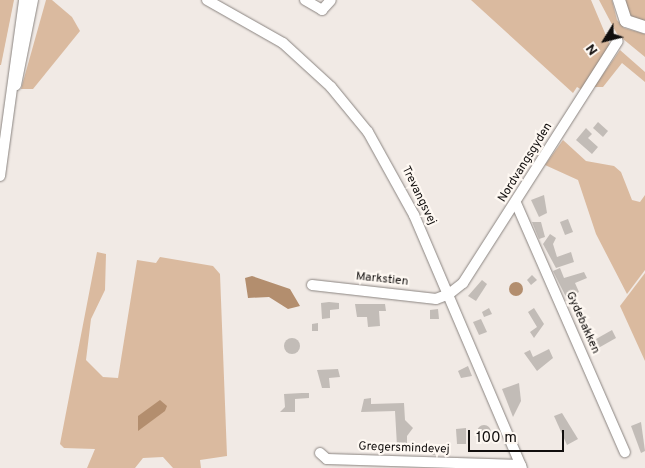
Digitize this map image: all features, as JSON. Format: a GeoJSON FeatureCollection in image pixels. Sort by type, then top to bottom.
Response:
{"type":"FeatureCollection","features":[{"type":"Feature","properties":{"kind":"main road"},"geometry":{"type":"LineString","coordinates":[[619,0],[626,21],[645,27]]}},
{"type":"Feature","properties":{"kind":"street"},"geometry":{"type":"LineString","coordinates":[[0,176],[24,0]]}},
{"type":"Feature","properties":{"kind":"street"},"geometry":{"type":"LineString","coordinates":[[4,147],[33,0]]}},
{"type":"Feature","properties":{"kind":"street","name":"Trevangsvej"},"geometry":{"type":"LineString","coordinates":[[207,0],[283,44],[353,111],[397,179],[449,294],[521,466]]}},
{"type":"Feature","properties":{"kind":"street"},"geometry":{"type":"LineString","coordinates":[[306,0],[322,10],[331,0]]}},
{"type":"Feature","properties":{"kind":"street","name":"Nordvangsgyden"},"geometry":{"type":"LineString","coordinates":[[449,294],[462,283],[516,203],[618,41]]}},
{"type":"Feature","properties":{"kind":"street","name":"Gydebakken"},"geometry":{"type":"LineString","coordinates":[[516,203],[625,452]]}},
{"type":"Feature","properties":{"kind":"street","name":"Markstien"},"geometry":{"type":"LineString","coordinates":[[312,285],[436,299],[449,294]]}},
{"type":"Feature","properties":{"kind":"street","name":"Gregersmindevej"},"geometry":{"type":"LineString","coordinates":[[320,453],[327,459],[521,466]]}},
{"type":"Feature","properties":{"kind":"shaded area"},"geometry":{"type":"Polygon","coordinates":[[[0,0],[14,0],[1,65],[0,65],[0,0]]]}},
{"type":"Feature","properties":{"kind":"shaded area"},"geometry":{"type":"Polygon","coordinates":[[[46,0],[52,0],[72,17],[80,31],[33,89],[21,89],[46,0]]]}},
{"type":"Feature","properties":{"kind":"shaded area"},"geometry":{"type":"Polygon","coordinates":[[[471,0],[591,0],[610,45],[582,90],[577,87],[573,93],[471,0]]]}},
{"type":"Feature","properties":{"kind":"shaded area"},"geometry":{"type":"Polygon","coordinates":[[[599,0],[612,0],[617,20],[624,28],[645,34],[645,57],[617,34],[599,0]]]}},
{"type":"Feature","properties":{"kind":"shaded area"},"geometry":{"type":"Polygon","coordinates":[[[624,0],[645,0],[645,23],[633,21],[624,0]]]}},
{"type":"Feature","properties":{"kind":"shaded area"},"geometry":{"type":"Polygon","coordinates":[[[620,50],[645,72],[645,82],[622,63],[603,87],[594,87],[620,50]]]}},
{"type":"Feature","properties":{"kind":"shaded area"},"geometry":{"type":"Polygon","coordinates":[[[563,140],[586,161],[614,166],[621,172],[632,200],[640,202],[645,195],[645,270],[627,294],[596,234],[578,180],[545,165],[563,140]]]}},
{"type":"Feature","properties":{"kind":"shaded area"},"geometry":{"type":"Polygon","coordinates":[[[97,252],[106,254],[105,290],[91,319],[86,360],[103,377],[118,378],[137,260],[156,263],[160,257],[213,266],[220,274],[227,456],[200,460],[201,468],[173,468],[163,457],[143,458],[135,468],[87,468],[95,449],[64,448],[60,444],[97,252]]]}},
{"type":"Feature","properties":{"kind":"shaded area"},"geometry":{"type":"Polygon","coordinates":[[[645,273],[645,361],[620,306],[645,273]]]}},
{"type":"Feature","properties":{"kind":"shaded area"},"geometry":{"type":"Polygon","coordinates":[[[252,276],[290,289],[300,306],[288,309],[269,297],[248,298],[245,278],[252,276]]]}},
{"type":"Feature","properties":{"kind":"shaded area"},"geometry":{"type":"Polygon","coordinates":[[[513,282],[519,282],[523,289],[519,296],[513,296],[509,292],[509,286],[513,282]]]}},
{"type":"Feature","properties":{"kind":"shaded area"},"geometry":{"type":"Polygon","coordinates":[[[160,400],[167,406],[165,411],[138,431],[138,416],[160,400]]]}},
{"type":"Feature","properties":{"kind":"building"},"geometry":{"type":"Polygon","coordinates":[[[598,122],[608,131],[603,137],[593,128],[598,122]]]}},
{"type":"Feature","properties":{"kind":"building"},"geometry":{"type":"Polygon","coordinates":[[[586,128],[592,134],[588,138],[598,147],[592,154],[576,140],[586,128]]]}},
{"type":"Feature","properties":{"kind":"building"},"geometry":{"type":"Polygon","coordinates":[[[544,195],[547,213],[539,217],[531,200],[544,195]]]}},
{"type":"Feature","properties":{"kind":"building"},"geometry":{"type":"Polygon","coordinates":[[[568,219],[573,232],[565,235],[560,222],[568,219]]]}},
{"type":"Feature","properties":{"kind":"building"},"geometry":{"type":"Polygon","coordinates":[[[532,222],[541,222],[545,237],[539,239],[532,222]]]}},
{"type":"Feature","properties":{"kind":"building"},"geometry":{"type":"Polygon","coordinates":[[[550,234],[556,238],[553,244],[557,257],[571,252],[574,262],[556,268],[543,244],[550,234]]]}},
{"type":"Feature","properties":{"kind":"building"},"geometry":{"type":"Polygon","coordinates":[[[560,268],[564,278],[584,272],[587,278],[575,283],[579,292],[567,299],[553,271],[560,268]]]}},
{"type":"Feature","properties":{"kind":"building"},"geometry":{"type":"Polygon","coordinates":[[[532,275],[537,280],[531,285],[527,280],[532,275]]]}},
{"type":"Feature","properties":{"kind":"building"},"geometry":{"type":"Polygon","coordinates":[[[482,280],[487,284],[476,301],[468,296],[482,280]]]}},
{"type":"Feature","properties":{"kind":"building"},"geometry":{"type":"Polygon","coordinates":[[[321,303],[339,303],[339,309],[330,310],[330,318],[322,319],[321,303]]]}},
{"type":"Feature","properties":{"kind":"building"},"geometry":{"type":"Polygon","coordinates":[[[355,304],[385,304],[386,311],[379,311],[380,326],[368,327],[367,317],[357,317],[355,304]]]}},
{"type":"Feature","properties":{"kind":"building"},"geometry":{"type":"Polygon","coordinates":[[[489,308],[492,314],[484,317],[482,312],[489,308]]]}},
{"type":"Feature","properties":{"kind":"building"},"geometry":{"type":"Polygon","coordinates":[[[534,308],[544,324],[534,338],[530,332],[537,327],[528,312],[534,308]]]}},
{"type":"Feature","properties":{"kind":"building"},"geometry":{"type":"Polygon","coordinates":[[[438,309],[439,319],[430,319],[430,310],[438,309]]]}},
{"type":"Feature","properties":{"kind":"building"},"geometry":{"type":"Polygon","coordinates":[[[481,319],[487,332],[479,335],[473,322],[481,319]]]}},
{"type":"Feature","properties":{"kind":"building"},"geometry":{"type":"Polygon","coordinates":[[[318,323],[318,331],[312,331],[312,324],[318,323]]]}},
{"type":"Feature","properties":{"kind":"building"},"geometry":{"type":"Polygon","coordinates":[[[612,330],[616,338],[593,351],[589,343],[612,330]]]}},
{"type":"Feature","properties":{"kind":"building"},"geometry":{"type":"Polygon","coordinates":[[[289,338],[295,338],[300,343],[298,352],[289,354],[284,349],[284,343],[289,338]]]}},
{"type":"Feature","properties":{"kind":"building"},"geometry":{"type":"Polygon","coordinates":[[[549,349],[553,358],[537,371],[524,353],[530,350],[533,357],[549,349]]]}},
{"type":"Feature","properties":{"kind":"building"},"geometry":{"type":"Polygon","coordinates":[[[468,366],[472,376],[461,378],[458,371],[468,366]]]}},
{"type":"Feature","properties":{"kind":"building"},"geometry":{"type":"Polygon","coordinates":[[[338,369],[340,377],[329,378],[330,388],[322,388],[317,370],[338,369]]]}},
{"type":"Feature","properties":{"kind":"building"},"geometry":{"type":"Polygon","coordinates":[[[519,383],[521,401],[513,417],[502,389],[519,383]]]}},
{"type":"Feature","properties":{"kind":"building"},"geometry":{"type":"Polygon","coordinates":[[[309,393],[309,398],[295,399],[295,412],[280,412],[285,407],[284,394],[309,393]]]}},
{"type":"Feature","properties":{"kind":"building"},"geometry":{"type":"Polygon","coordinates":[[[371,398],[371,404],[404,403],[405,420],[413,428],[407,436],[407,445],[397,446],[395,411],[361,412],[364,399],[371,398]]]}},
{"type":"Feature","properties":{"kind":"building"},"geometry":{"type":"Polygon","coordinates":[[[562,413],[578,439],[567,445],[554,416],[562,413]]]}},
{"type":"Feature","properties":{"kind":"building"},"geometry":{"type":"Polygon","coordinates":[[[641,422],[645,451],[641,453],[631,426],[641,422]]]}},
{"type":"Feature","properties":{"kind":"building"},"geometry":{"type":"Polygon","coordinates":[[[481,425],[487,425],[491,432],[487,439],[481,439],[477,435],[477,429],[481,425]]]}},
{"type":"Feature","properties":{"kind":"building"},"geometry":{"type":"Polygon","coordinates":[[[466,428],[466,444],[457,444],[456,429],[466,428]]]}},
{"type":"Feature","properties":{"kind":"building"},"geometry":{"type":"Polygon","coordinates":[[[434,443],[440,449],[434,455],[428,449],[434,443]]]}}]}
